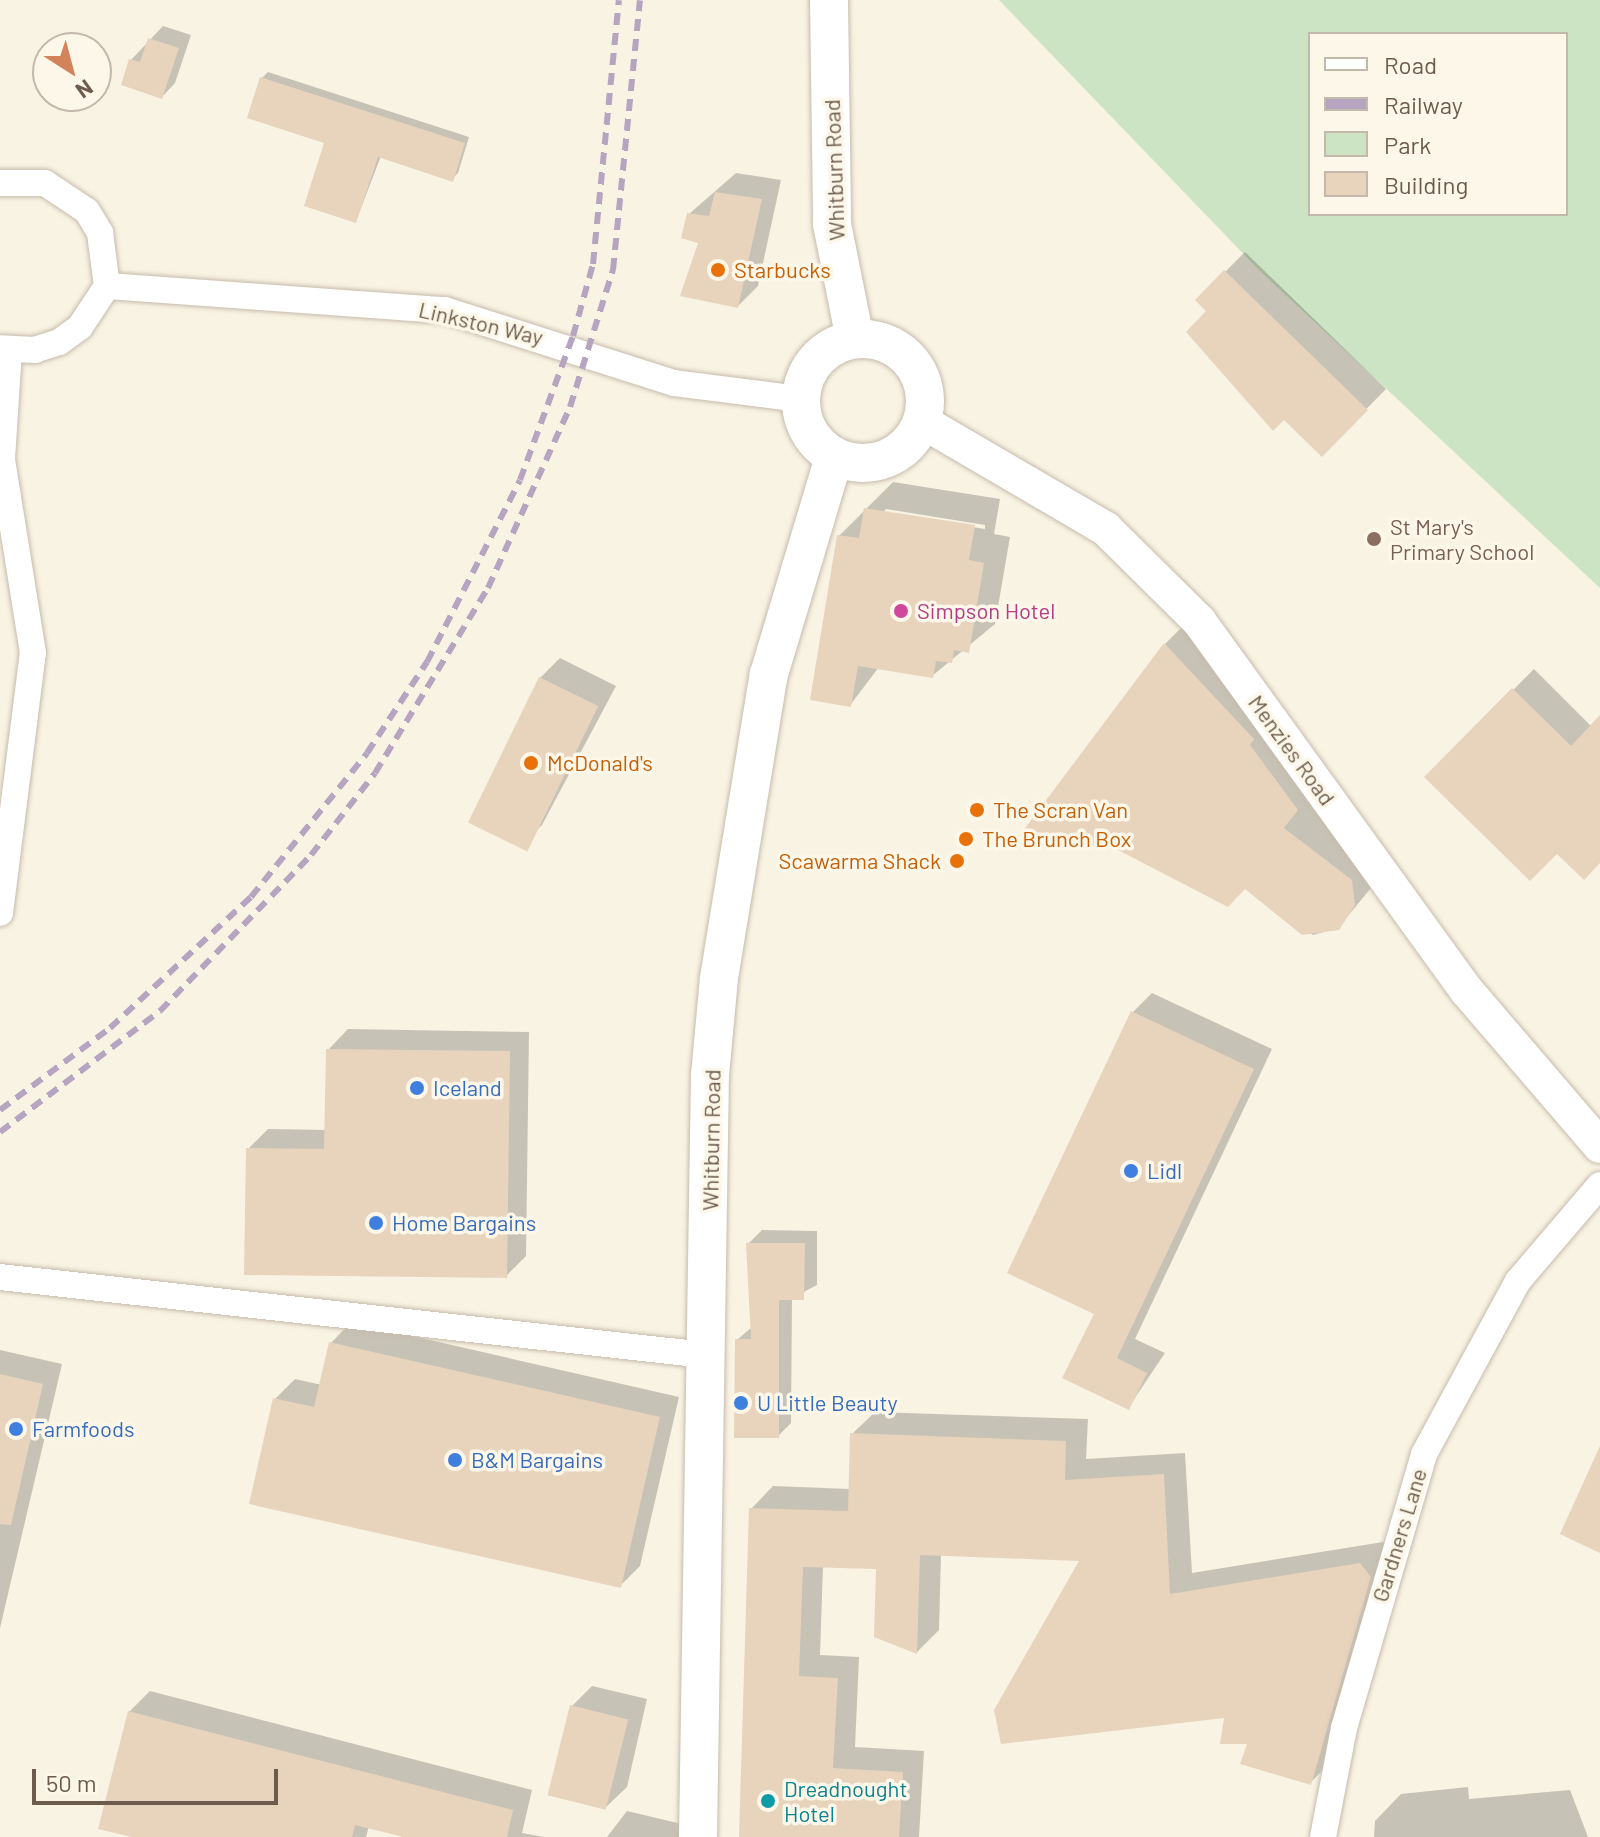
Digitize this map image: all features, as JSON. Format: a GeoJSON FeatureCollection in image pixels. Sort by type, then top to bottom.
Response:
{"type":"FeatureCollection","features":[{"type":"Feature","properties":{"kind":"main road","name":"Whitburn Road"},"geometry":{"type":"LineString","coordinates":[[829,0],[832,224],[855,339]]}},
{"type":"Feature","properties":{"kind":"main road"},"geometry":{"type":"LineString","coordinates":[[855,339],[896,347],[912,362],[926,401],[923,422],[896,455],[854,464],[834,457],[809,433],[800,399],[811,365],[855,339]]}},
{"type":"Feature","properties":{"kind":"main road","name":"Whitburn Road"},"geometry":{"type":"LineString","coordinates":[[698,1837],[710,1075],[727,916],[769,674],[834,457]]}},
{"type":"Feature","properties":{"kind":"street"},"geometry":{"type":"LineString","coordinates":[[0,183],[45,183],[87,211],[100,233],[107,286],[80,327],[59,342],[5,349],[2,459],[33,653],[0,913]]}},
{"type":"Feature","properties":{"kind":"street","name":"Linkston Way"},"geometry":{"type":"LineString","coordinates":[[107,286],[445,310],[674,383],[800,399]]}},
{"type":"Feature","properties":{"kind":"street","name":"Menzies Road"},"geometry":{"type":"LineString","coordinates":[[923,422],[1106,529],[1199,621],[1467,991],[1600,1146]]}},
{"type":"Feature","properties":{"kind":"street","name":"Gardners Lane"},"geometry":{"type":"LineString","coordinates":[[1323,1837],[1344,1728],[1424,1454],[1518,1281],[1600,1185]]}},
{"type":"Feature","properties":{"kind":"street"},"geometry":{"type":"LineString","coordinates":[[0,1277],[705,1355]]}},
{"type":"Feature","properties":{"kind":"green space"},"geometry":{"type":"Polygon","coordinates":[[[999,0],[1600,0],[1600,588],[1259,270],[999,0]]]}},
{"type":"Feature","properties":{"kind":"building"},"geometry":{"type":"Polygon","coordinates":[[[148,38],[179,48],[162,99],[121,85],[129,59],[140,62],[148,38]]]}},
{"type":"Feature","properties":{"kind":"building"},"geometry":{"type":"Polygon","coordinates":[[[260,77],[465,143],[453,182],[378,157],[356,223],[304,206],[324,143],[247,118],[260,77]]]}},
{"type":"Feature","properties":{"kind":"building","name":"Starbucks"},"geometry":{"type":"Polygon","coordinates":[[[715,192],[762,199],[738,308],[680,296],[698,243],[681,238],[687,213],[709,216],[715,192]]]}},
{"type":"Feature","properties":{"kind":"building"},"geometry":{"type":"Polygon","coordinates":[[[1224,270],[1368,410],[1322,457],[1284,420],[1273,431],[1186,332],[1206,311],[1195,300],[1224,270]]]}},
{"type":"Feature","properties":{"kind":"building","name":"Simpson Hotel"},"geometry":{"type":"Polygon","coordinates":[[[864,508],[975,525],[969,560],[984,563],[969,653],[954,650],[952,663],[936,661],[933,678],[858,666],[851,707],[810,700],[837,535],[859,538],[864,508]]]}},
{"type":"Feature","properties":{"kind":"building"},"geometry":{"type":"Polygon","coordinates":[[[1164,643],[1254,739],[1250,745],[1298,810],[1284,828],[1352,880],[1355,905],[1339,930],[1302,935],[1245,889],[1228,907],[1118,850],[1023,831],[1164,643]]]}},
{"type":"Feature","properties":{"kind":"building","name":"McDonald's"},"geometry":{"type":"Polygon","coordinates":[[[539,677],[598,706],[527,852],[468,823],[539,677]]]}},
{"type":"Feature","properties":{"kind":"building"},"geometry":{"type":"Polygon","coordinates":[[[1512,688],[1571,746],[1600,715],[1600,863],[1584,880],[1557,854],[1530,881],[1424,777],[1512,688]]]}},
{"type":"Feature","properties":{"kind":"building","name":"Lidl"},"geometry":{"type":"Polygon","coordinates":[[[1131,1011],[1254,1069],[1117,1358],[1147,1373],[1129,1410],[1062,1378],[1094,1314],[1007,1273],[1131,1011]]]}},
{"type":"Feature","properties":{"kind":"building","name":"Home Bargains"},"geometry":{"type":"Polygon","coordinates":[[[326,1049],[510,1051],[507,1278],[244,1275],[246,1148],[324,1149],[326,1049]]]}},
{"type":"Feature","properties":{"kind":"building"},"geometry":{"type":"Polygon","coordinates":[[[746,1243],[805,1243],[804,1300],[779,1300],[779,1438],[734,1438],[735,1339],[751,1339],[746,1243]]]}},
{"type":"Feature","properties":{"kind":"building","name":"B&M Bargains"},"geometry":{"type":"Polygon","coordinates":[[[329,1342],[660,1417],[621,1588],[249,1504],[273,1398],[314,1407],[329,1342]]]}},
{"type":"Feature","properties":{"kind":"building","name":"Farmfoods"},"geometry":{"type":"Polygon","coordinates":[[[0,1374],[43,1384],[11,1525],[0,1524],[0,1374]]]}},
{"type":"Feature","properties":{"kind":"building"},"geometry":{"type":"Polygon","coordinates":[[[850,1433],[1066,1441],[1065,1480],[1164,1474],[1170,1594],[1360,1563],[1371,1577],[1311,1785],[1240,1764],[1247,1744],[1220,1744],[1224,1718],[1001,1744],[994,1710],[1079,1561],[920,1555],[917,1654],[874,1637],[876,1569],[803,1567],[799,1676],[838,1678],[833,1768],[903,1772],[899,1837],[739,1837],[749,1508],[848,1511],[850,1433]]]}},
{"type":"Feature","properties":{"kind":"building"},"geometry":{"type":"Polygon","coordinates":[[[1600,1446],[1600,1553],[1560,1534],[1600,1446]]]}},
{"type":"Feature","properties":{"kind":"building"},"geometry":{"type":"Polygon","coordinates":[[[570,1705],[628,1720],[606,1810],[548,1795],[570,1705]]]}},
{"type":"Feature","properties":{"kind":"building"},"geometry":{"type":"Polygon","coordinates":[[[128,1711],[513,1810],[507,1837],[404,1837],[355,1825],[352,1837],[132,1837],[98,1829],[128,1711]]]}},
{"type":"Feature","properties":{"kind":"railway"},"geometry":{"type":"LineString","coordinates":[[0,1110],[110,1028],[251,897],[367,753],[427,662],[520,480],[573,336],[593,264],[619,0]]}},
{"type":"Feature","properties":{"kind":"railway"},"geometry":{"type":"LineString","coordinates":[[0,1132],[160,1011],[311,855],[375,773],[488,588],[570,407],[613,270],[640,0]]}},
{"type":"Feature","properties":{"kind":"place","name":"Starbucks"},"geometry":{"type":"Point","coordinates":[718,270]}},
{"type":"Feature","properties":{"kind":"place","name":"St Mary's Primary School"},"geometry":{"type":"Point","coordinates":[1374,539]}},
{"type":"Feature","properties":{"kind":"place","name":"Simpson Hotel"},"geometry":{"type":"Point","coordinates":[901,611]}},
{"type":"Feature","properties":{"kind":"place","name":"McDonald's"},"geometry":{"type":"Point","coordinates":[531,763]}},
{"type":"Feature","properties":{"kind":"place","name":"The Scran Van"},"geometry":{"type":"Point","coordinates":[977,810]}},
{"type":"Feature","properties":{"kind":"place","name":"The Brunch Box"},"geometry":{"type":"Point","coordinates":[966,839]}},
{"type":"Feature","properties":{"kind":"place","name":"Scawarma Shack"},"geometry":{"type":"Point","coordinates":[957,861]}},
{"type":"Feature","properties":{"kind":"place","name":"Iceland"},"geometry":{"type":"Point","coordinates":[417,1088]}},
{"type":"Feature","properties":{"kind":"place","name":"Lidl"},"geometry":{"type":"Point","coordinates":[1131,1171]}},
{"type":"Feature","properties":{"kind":"place","name":"Home Bargains"},"geometry":{"type":"Point","coordinates":[376,1223]}},
{"type":"Feature","properties":{"kind":"place","name":"U Little Beauty"},"geometry":{"type":"Point","coordinates":[741,1403]}},
{"type":"Feature","properties":{"kind":"place","name":"Farmfoods"},"geometry":{"type":"Point","coordinates":[16,1429]}},
{"type":"Feature","properties":{"kind":"place","name":"B&M Bargains"},"geometry":{"type":"Point","coordinates":[455,1460]}},
{"type":"Feature","properties":{"kind":"place","name":"Dreadnought Hotel"},"geometry":{"type":"Point","coordinates":[768,1801]}}]}
